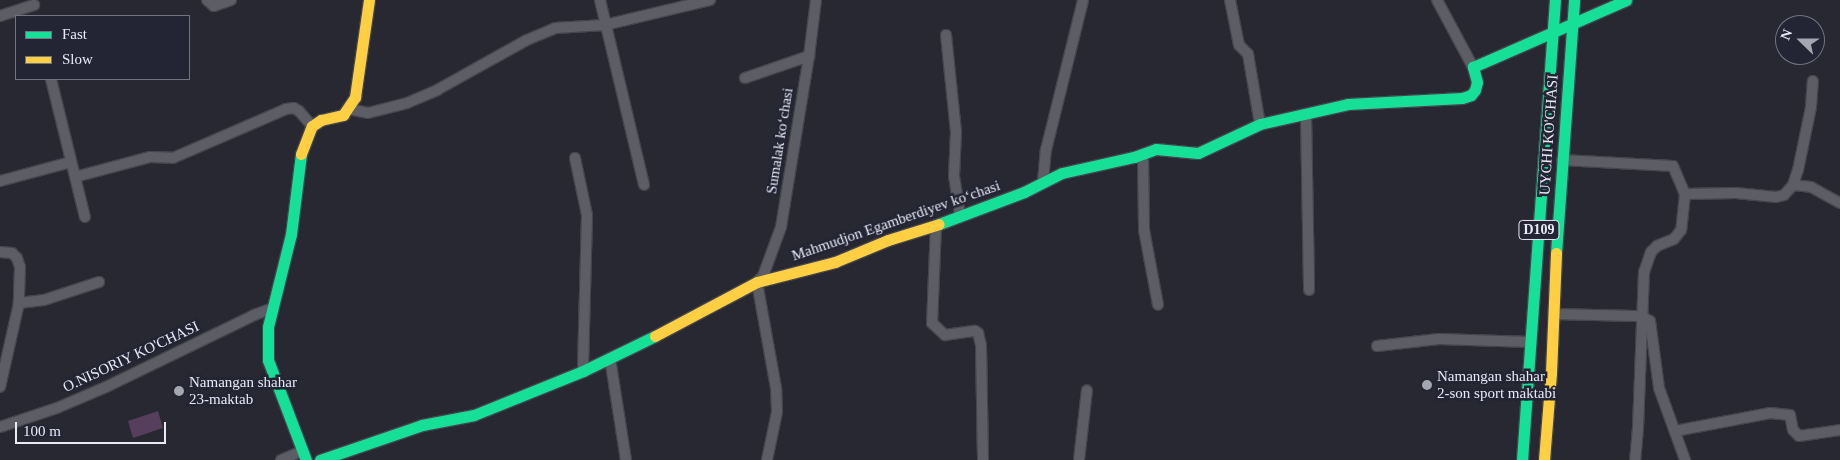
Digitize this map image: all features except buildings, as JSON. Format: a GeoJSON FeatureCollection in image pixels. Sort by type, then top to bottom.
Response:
{"type":"FeatureCollection","features":[{"type":"Feature","properties":{"kind":"street"},"geometry":{"type":"LineString","coordinates":[[207,0],[214,6],[231,0]]}},
{"type":"Feature","properties":{"kind":"street"},"geometry":{"type":"LineString","coordinates":[[281,460],[304,455],[268,360],[268,327],[291,234],[301,150],[312,126],[321,120],[343,114],[349,109],[355,97],[369,0]]}},
{"type":"Feature","properties":{"kind":"street"},"geometry":{"type":"LineString","coordinates":[[600,0],[644,185]]}},
{"type":"Feature","properties":{"kind":"street"},"geometry":{"type":"LineString","coordinates":[[349,109],[368,113],[407,103],[437,90],[527,40],[555,28],[605,25],[710,0]]}},
{"type":"Feature","properties":{"kind":"street","name":"Sumalak koʻchasi"},"geometry":{"type":"LineString","coordinates":[[757,282],[763,276],[782,227],[810,56],[816,0]]}},
{"type":"Feature","properties":{"kind":"street"},"geometry":{"type":"LineString","coordinates":[[1043,182],[1046,150],[1083,0]]}},
{"type":"Feature","properties":{"kind":"street"},"geometry":{"type":"LineString","coordinates":[[1230,0],[1240,45],[1248,54],[1260,124]]}},
{"type":"Feature","properties":{"kind":"street"},"geometry":{"type":"LineString","coordinates":[[1437,0],[1473,67],[1626,0]]}},
{"type":"Feature","properties":{"kind":"street","name":"UYCHI KO'CHASI"},"geometry":{"type":"LineString","coordinates":[[1522,460],[1555,0]]}},
{"type":"Feature","properties":{"kind":"street","name":"UYCHI KO'CHASI"},"geometry":{"type":"LineString","coordinates":[[1544,460],[1554,314],[1557,224],[1574,0]]}},
{"type":"Feature","properties":{"kind":"street"},"geometry":{"type":"LineString","coordinates":[[0,16],[33,3],[37,15]]}},
{"type":"Feature","properties":{"kind":"street"},"geometry":{"type":"LineString","coordinates":[[946,35],[956,132],[954,176],[960,214]]}},
{"type":"Feature","properties":{"kind":"street"},"geometry":{"type":"LineString","coordinates":[[745,78],[810,56]]}},
{"type":"Feature","properties":{"kind":"street","name":"Mahmudjon Egamberdiyev koʻchasi"},"geometry":{"type":"LineString","coordinates":[[320,460],[414,427],[474,415],[517,395],[582,371],[610,358],[757,282],[835,262],[888,240],[1004,200],[1043,182],[1086,166],[1144,154],[1156,149],[1198,153],[1260,124],[1348,104],[1462,98],[1471,95],[1478,82],[1473,67]]}},
{"type":"Feature","properties":{"kind":"street"},"geometry":{"type":"LineString","coordinates":[[51,80],[86,217]]}},
{"type":"Feature","properties":{"kind":"street"},"geometry":{"type":"LineString","coordinates":[[1685,194],[1736,194],[1776,197],[1784,195],[1794,185],[1803,150],[1811,106],[1812,81]]}},
{"type":"Feature","properties":{"kind":"street"},"geometry":{"type":"LineString","coordinates":[[75,177],[150,157],[173,158],[286,109],[294,108],[299,111],[312,126]]}},
{"type":"Feature","properties":{"kind":"street"},"geometry":{"type":"LineString","coordinates":[[1306,114],[1309,290]]}},
{"type":"Feature","properties":{"kind":"street"},"geometry":{"type":"LineString","coordinates":[[1144,154],[1144,230],[1158,305]]}},
{"type":"Feature","properties":{"kind":"street"},"geometry":{"type":"LineString","coordinates":[[575,158],[587,215],[582,371]]}},
{"type":"Feature","properties":{"kind":"street"},"geometry":{"type":"LineString","coordinates":[[1562,160],[1673,166],[1685,194],[1681,230],[1674,238],[1657,246],[1646,261],[1638,428],[1634,460]]}},
{"type":"Feature","properties":{"kind":"street"},"geometry":{"type":"LineString","coordinates":[[0,180],[71,162]]}},
{"type":"Feature","properties":{"kind":"street"},"geometry":{"type":"LineString","coordinates":[[1794,185],[1811,187],[1840,203]]}},
{"type":"Feature","properties":{"kind":"street"},"geometry":{"type":"LineString","coordinates":[[936,225],[932,324],[945,335],[975,331],[978,333],[981,345],[983,460]]}},
{"type":"Feature","properties":{"kind":"street"},"geometry":{"type":"LineString","coordinates":[[0,252],[12,253],[19,261],[19,303],[0,387]]}},
{"type":"Feature","properties":{"kind":"street"},"geometry":{"type":"LineString","coordinates":[[19,303],[44,300],[99,282]]}},
{"type":"Feature","properties":{"kind":"street"},"geometry":{"type":"LineString","coordinates":[[757,282],[776,388],[777,412],[767,460]]}},
{"type":"Feature","properties":{"kind":"street","name":"O.NISORIY KO'CHASI"},"geometry":{"type":"LineString","coordinates":[[0,427],[57,408],[106,387],[254,315],[273,308]]}},
{"type":"Feature","properties":{"kind":"street"},"geometry":{"type":"LineString","coordinates":[[1554,314],[1643,317],[1650,321],[1653,326],[1655,370],[1659,388],[1685,460]]}},
{"type":"Feature","properties":{"kind":"street"},"geometry":{"type":"LineString","coordinates":[[1377,346],[1439,339],[1530,342]]}},
{"type":"Feature","properties":{"kind":"street"},"geometry":{"type":"LineString","coordinates":[[610,358],[626,460]]}},
{"type":"Feature","properties":{"kind":"street"},"geometry":{"type":"LineString","coordinates":[[1079,460],[1087,390]]}},
{"type":"Feature","properties":{"kind":"street"},"geometry":{"type":"LineString","coordinates":[[1676,431],[1770,413],[1790,415],[1793,430],[1798,436],[1840,430]]}},
{"type":"Feature","properties":{"kind":"shaded area"},"geometry":{"type":"Polygon","coordinates":[[[158,411],[163,428],[133,438],[128,421],[158,411]]]}},
{"type":"Feature","properties":{"kind":"traffic: fast"},"geometry":{"type":"LineString","coordinates":[[1522,460],[1555,0]]}},
{"type":"Feature","properties":{"kind":"traffic: fast"},"geometry":{"type":"LineString","coordinates":[[1556,253],[1574,0]]}},
{"type":"Feature","properties":{"kind":"traffic: fast"},"geometry":{"type":"LineString","coordinates":[[939,224],[1024,192],[1062,173],[1134,157],[1156,149],[1198,153],[1260,124],[1348,104],[1462,98],[1471,95],[1475,90],[1477,82],[1473,67],[1626,0]]}},
{"type":"Feature","properties":{"kind":"traffic: fast"},"geometry":{"type":"LineString","coordinates":[[301,154],[291,234],[268,327],[268,360],[306,460]]}},
{"type":"Feature","properties":{"kind":"traffic: fast"},"geometry":{"type":"LineString","coordinates":[[320,460],[422,425],[474,415],[583,371],[655,336]]}},
{"type":"Feature","properties":{"kind":"traffic: slow"},"geometry":{"type":"LineString","coordinates":[[301,154],[312,126],[321,120],[343,115],[355,97],[369,0]]}},
{"type":"Feature","properties":{"kind":"traffic: slow"},"geometry":{"type":"LineString","coordinates":[[655,336],[757,282],[835,262],[888,240],[939,224]]}},
{"type":"Feature","properties":{"kind":"traffic: slow"},"geometry":{"type":"LineString","coordinates":[[1544,460],[1551,373],[1556,253]]}},
{"type":"Feature","properties":{"kind":"place","name":"Namangan shahar 2-son sport maktabi"},"geometry":{"type":"Point","coordinates":[1427,385]}},
{"type":"Feature","properties":{"kind":"place","name":"Namangan shahar 23-maktab"},"geometry":{"type":"Point","coordinates":[179,391]}}]}
